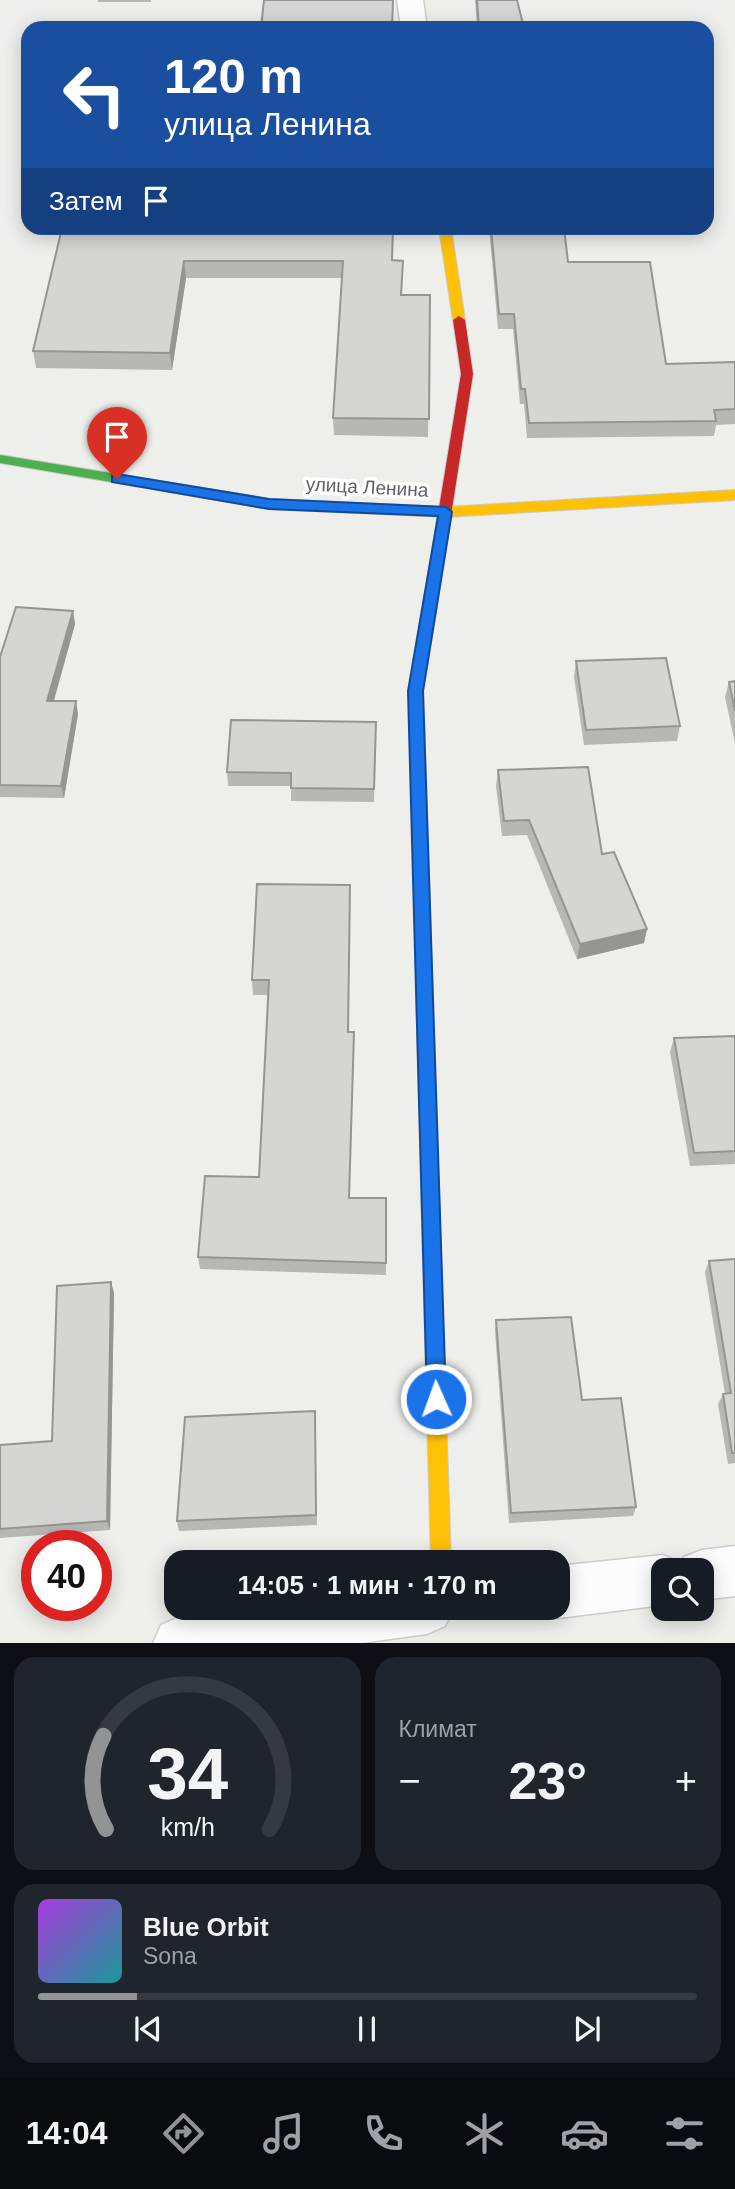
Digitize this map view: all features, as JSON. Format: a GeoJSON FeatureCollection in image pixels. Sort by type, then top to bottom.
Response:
{"type":"FeatureCollection","features":[{"type":"Feature","properties":{"kind":"main road"},"geometry":{"type":"LineString","coordinates":[[441,1550],[416,691],[467,374],[446,235]]}},
{"type":"Feature","properties":{"kind":"main road","name":"улица Ленина"},"geometry":{"type":"LineString","coordinates":[[0,458],[269,504],[446,512],[735,495]]}},
{"type":"Feature","properties":{"kind":"street"},"geometry":{"type":"LineString","coordinates":[[410,0],[413,21]]}},
{"type":"Feature","properties":{"kind":"street"},"geometry":{"type":"LineString","coordinates":[[714,1574],[735,1571]]}},
{"type":"Feature","properties":{"kind":"street"},"geometry":{"type":"LineString","coordinates":[[570,1591],[651,1581]]}},
{"type":"Feature","properties":{"kind":"street"},"geometry":{"type":"LineString","coordinates":[[179,1643],[342,1620]]}},
{"type":"Feature","properties":{"kind":"building"},"geometry":{"type":"Polygon","coordinates":[[[264,0],[393,0],[392,21],[262,21],[264,0]]]}},
{"type":"Feature","properties":{"kind":"building"},"geometry":{"type":"Polygon","coordinates":[[[477,0],[517,0],[522,21],[478,21],[477,0]]]}},
{"type":"Feature","properties":{"kind":"building"},"geometry":{"type":"Polygon","coordinates":[[[60,235],[393,235],[392,260],[403,261],[401,295],[430,295],[429,419],[333,418],[343,261],[184,261],[170,353],[33,351],[60,235]]]}},
{"type":"Feature","properties":{"kind":"building"},"geometry":{"type":"Polygon","coordinates":[[[492,235],[565,235],[568,262],[650,262],[666,364],[735,362],[735,409],[714,410],[716,421],[529,423],[525,389],[521,389],[514,314],[499,314],[492,235]]]}},
{"type":"Feature","properties":{"kind":"building"},"geometry":{"type":"Polygon","coordinates":[[[16,607],[73,611],[47,701],[76,701],[61,786],[0,785],[0,657],[16,607]]]}},
{"type":"Feature","properties":{"kind":"building"},"geometry":{"type":"Polygon","coordinates":[[[666,658],[680,726],[586,730],[576,661],[666,658]]]}},
{"type":"Feature","properties":{"kind":"building"},"geometry":{"type":"Polygon","coordinates":[[[735,681],[735,711],[729,682],[735,681]]]}},
{"type":"Feature","properties":{"kind":"building"},"geometry":{"type":"Polygon","coordinates":[[[231,720],[376,722],[374,789],[291,788],[291,773],[227,772],[231,720]]]}},
{"type":"Feature","properties":{"kind":"building"},"geometry":{"type":"Polygon","coordinates":[[[588,767],[602,854],[614,852],[647,929],[580,944],[529,820],[504,821],[498,770],[588,767]]]}},
{"type":"Feature","properties":{"kind":"building"},"geometry":{"type":"Polygon","coordinates":[[[257,884],[350,885],[348,1032],[354,1032],[349,1198],[386,1198],[386,1263],[198,1257],[205,1176],[259,1177],[269,980],[252,980],[257,884]]]}},
{"type":"Feature","properties":{"kind":"building"},"geometry":{"type":"Polygon","coordinates":[[[735,1036],[735,1151],[694,1153],[674,1038],[735,1036]]]}},
{"type":"Feature","properties":{"kind":"building"},"geometry":{"type":"Polygon","coordinates":[[[735,1259],[735,1453],[732,1453],[723,1394],[731,1393],[709,1261],[735,1259]]]}},
{"type":"Feature","properties":{"kind":"building"},"geometry":{"type":"Polygon","coordinates":[[[111,1282],[107,1521],[0,1529],[0,1445],[52,1441],[57,1286],[111,1282]]]}},
{"type":"Feature","properties":{"kind":"building"},"geometry":{"type":"Polygon","coordinates":[[[571,1317],[582,1400],[621,1398],[636,1507],[511,1513],[496,1320],[571,1317]]]}},
{"type":"Feature","properties":{"kind":"building"},"geometry":{"type":"Polygon","coordinates":[[[315,1411],[316,1515],[177,1521],[185,1417],[315,1411]]]}},
{"type":"Feature","properties":{"kind":"traffic: fast"},"geometry":{"type":"LineString","coordinates":[[0,459],[269,504],[358,508]]}},
{"type":"Feature","properties":{"kind":"traffic: fast"},"geometry":{"type":"LineString","coordinates":[[428,618],[416,691],[432,1263]]}},
{"type":"Feature","properties":{"kind":"traffic: slow"},"geometry":{"type":"LineString","coordinates":[[446,235],[459,320]]}},
{"type":"Feature","properties":{"kind":"traffic: slow"},"geometry":{"type":"LineString","coordinates":[[358,508],[446,512],[735,495]]}},
{"type":"Feature","properties":{"kind":"traffic: slow"},"geometry":{"type":"LineString","coordinates":[[432,1263],[441,1550]]}},
{"type":"Feature","properties":{"kind":"traffic: jam"},"geometry":{"type":"LineString","coordinates":[[428,618],[467,374],[459,320]]}},
{"type":"Feature","properties":{"kind":"route"},"geometry":{"type":"LineString","coordinates":[[117,479],[269,504],[446,512],[416,691],[436,1399]]}}]}
